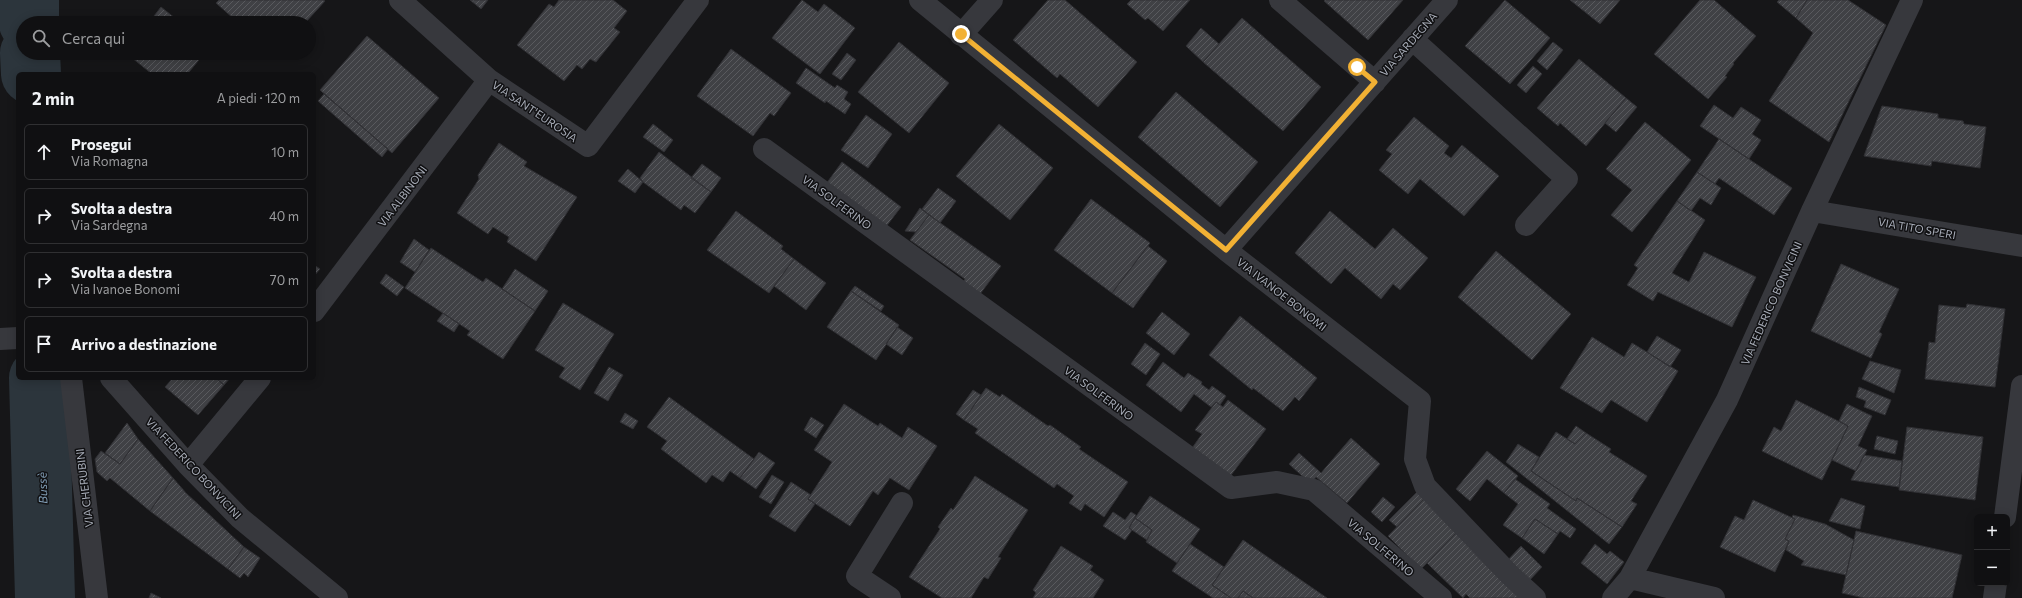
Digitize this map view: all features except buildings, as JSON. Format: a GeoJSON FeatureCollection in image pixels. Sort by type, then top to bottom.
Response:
{"type":"FeatureCollection","features":[{"type":"Feature","properties":{"kind":"street","name":"VIA SANT'EUROSIA"},"geometry":{"type":"LineString","coordinates":[[400,0],[489,80],[588,146],[698,0]]}},
{"type":"Feature","properties":{"kind":"street","name":"VIA IVANOE BONOMI"},"geometry":{"type":"LineString","coordinates":[[920,0],[1226,250],[1420,401],[1415,459],[1425,486],[1510,576],[1535,598]]}},
{"type":"Feature","properties":{"kind":"street"},"geometry":{"type":"LineString","coordinates":[[961,34],[992,0]]}},
{"type":"Feature","properties":{"kind":"street"},"geometry":{"type":"LineString","coordinates":[[1280,0],[1375,82]]}},
{"type":"Feature","properties":{"kind":"street","name":"VIA SARDEGNA"},"geometry":{"type":"LineString","coordinates":[[1226,250],[1447,0]]}},
{"type":"Feature","properties":{"kind":"street","name":"VIA FEDERICO BONVICINI"},"geometry":{"type":"LineString","coordinates":[[1613,598],[1630,578],[1727,400],[1812,211],[1912,0]]}},
{"type":"Feature","properties":{"kind":"street"},"geometry":{"type":"LineString","coordinates":[[1412,39],[1567,179],[1526,225]]}},
{"type":"Feature","properties":{"kind":"street","name":"VIA ALBINONI"},"geometry":{"type":"LineString","coordinates":[[316,309],[489,80]]}},
{"type":"Feature","properties":{"kind":"street","name":"VIA SOLFERINO"},"geometry":{"type":"LineString","coordinates":[[764,149],[1231,488],[1277,482],[1314,490],[1440,598]]}},
{"type":"Feature","properties":{"kind":"street","name":"VIA TITO SPERI"},"geometry":{"type":"LineString","coordinates":[[1812,211],[2022,246]]}},
{"type":"Feature","properties":{"kind":"street"},"geometry":{"type":"LineString","coordinates":[[0,339],[16,338]]}},
{"type":"Feature","properties":{"kind":"street","name":"VIA CHERUBINI"},"geometry":{"type":"LineString","coordinates":[[71,380],[96,598]]}},
{"type":"Feature","properties":{"kind":"street","name":"VIA FEDERICO BONVICINI"},"geometry":{"type":"LineString","coordinates":[[113,380],[188,465],[240,518],[337,598]]}},
{"type":"Feature","properties":{"kind":"street"},"geometry":{"type":"LineString","coordinates":[[188,465],[258,380]]}},
{"type":"Feature","properties":{"kind":"street"},"geometry":{"type":"LineString","coordinates":[[2005,514],[2022,386]]}},
{"type":"Feature","properties":{"kind":"street"},"geometry":{"type":"LineString","coordinates":[[890,598],[857,576],[902,502]]}},
{"type":"Feature","properties":{"kind":"street"},"geometry":{"type":"LineString","coordinates":[[1630,578],[1714,598]]}},
{"type":"Feature","properties":{"kind":"street"},"geometry":{"type":"LineString","coordinates":[[1994,598],[1996,586]]}},
{"type":"Feature","properties":{"kind":"waterway","name":"Bussè"},"geometry":{"type":"LineString","coordinates":[[29,0],[29,16]]}},
{"type":"Feature","properties":{"kind":"waterway","name":"Bussè"},"geometry":{"type":"LineString","coordinates":[[30,60],[31,72]]}},
{"type":"Feature","properties":{"kind":"waterway","name":"Bussè"},"geometry":{"type":"LineString","coordinates":[[39,380],[45,598]]}},
{"type":"Feature","properties":{"kind":"route"},"geometry":{"type":"LineString","coordinates":[[961,34],[1226,250],[1375,82],[1357,67]]}}]}
